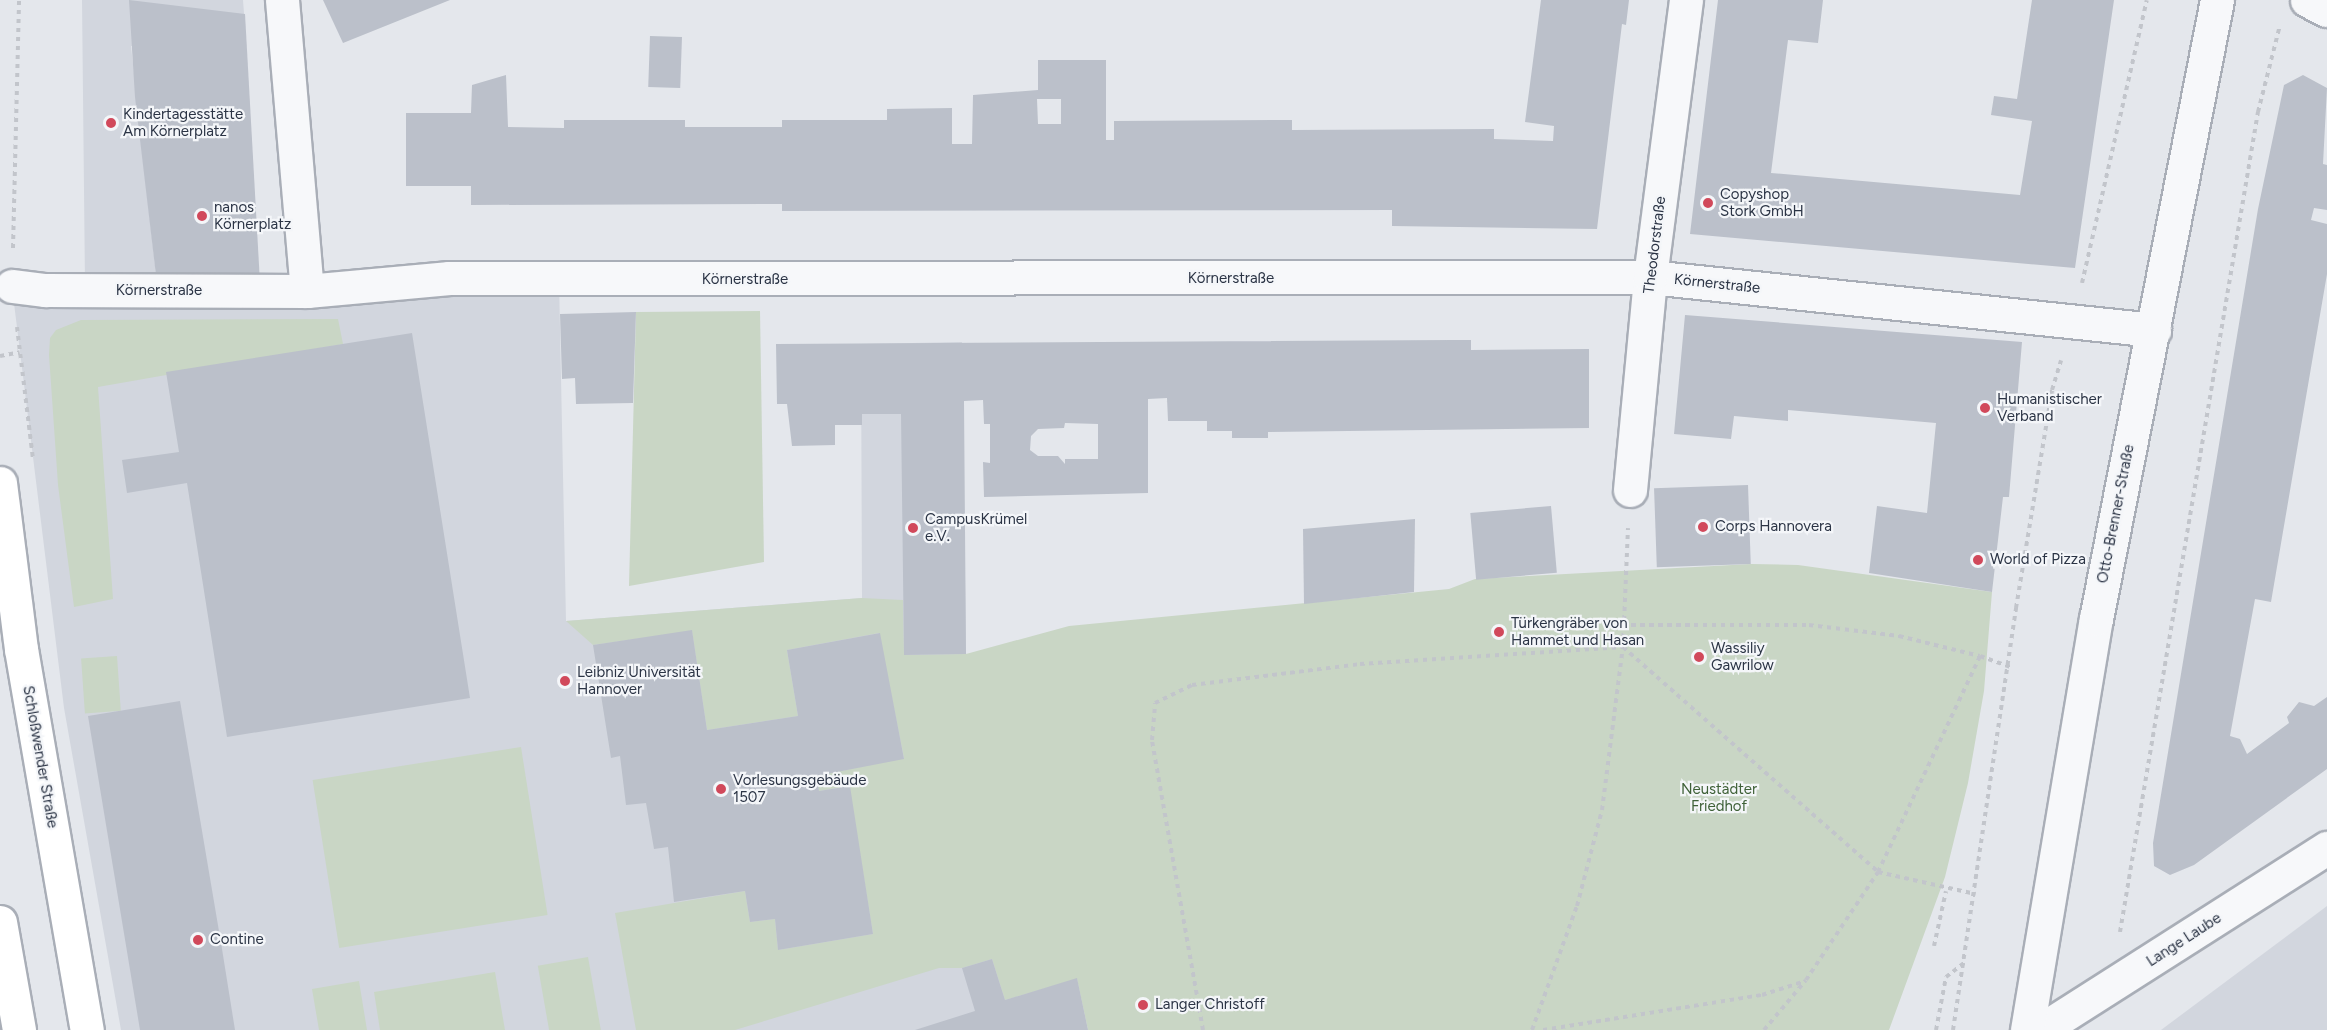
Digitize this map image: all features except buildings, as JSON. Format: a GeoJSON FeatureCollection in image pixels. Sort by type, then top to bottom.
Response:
{"type":"FeatureCollection","features":[{"type":"Feature","properties":{"kind":"main road","name":"Schloßwender Straße"},"geometry":{"type":"LineString","coordinates":[[0,483],[21,649],[87,1030]]}},
{"type":"Feature","properties":{"kind":"main road"},"geometry":{"type":"LineString","coordinates":[[0,922],[19,1030]]}},
{"type":"Feature","properties":{"kind":"street"},"geometry":{"type":"LineString","coordinates":[[282,0],[307,291]]}},
{"type":"Feature","properties":{"kind":"street","name":"Theodorstraße"},"geometry":{"type":"LineString","coordinates":[[1630,490],[1650,277],[1686,0]]}},
{"type":"Feature","properties":{"kind":"street","name":"Otto-Brenner-Straße"},"geometry":{"type":"LineString","coordinates":[[2027,1030],[2096,619],[2217,0]]}},
{"type":"Feature","properties":{"kind":"street"},"geometry":{"type":"LineString","coordinates":[[2307,0],[2327,10]]}},
{"type":"Feature","properties":{"kind":"street","name":"Körnerstraße"},"geometry":{"type":"LineString","coordinates":[[12,286],[45,291],[307,291],[449,278],[1650,277],[2154,330]]}},
{"type":"Feature","properties":{"kind":"street","name":"Lange Laube"},"geometry":{"type":"LineString","coordinates":[[2041,1030],[2327,848]]}},
{"type":"Feature","properties":{"kind":"path"},"geometry":{"type":"LineString","coordinates":[[20,0],[12,286],[34,468]]}},
{"type":"Feature","properties":{"kind":"path"},"geometry":{"type":"LineString","coordinates":[[1953,1030],[1976,894],[2052,390],[2074,320],[2147,0]]}},
{"type":"Feature","properties":{"kind":"path"},"geometry":{"type":"LineString","coordinates":[[2110,988],[2256,124],[2280,22]]}},
{"type":"Feature","properties":{"kind":"path"},"geometry":{"type":"LineString","coordinates":[[0,356],[20,352]]}},
{"type":"Feature","properties":{"kind":"path"},"geometry":{"type":"LineString","coordinates":[[1532,1030],[1577,906],[1602,810],[1623,647],[1622,625],[1630,490]]}},
{"type":"Feature","properties":{"kind":"path"},"geometry":{"type":"LineString","coordinates":[[1622,625],[1809,625],[1899,636],[1980,656],[2010,667]]}},
{"type":"Feature","properties":{"kind":"path"},"geometry":{"type":"LineString","coordinates":[[1203,1030],[1152,740],[1155,703],[1192,686],[1360,664],[1623,647],[1878,872],[1946,891],[1976,894]]}},
{"type":"Feature","properties":{"kind":"path"},"geometry":{"type":"LineString","coordinates":[[1764,1030],[1806,980],[1878,872],[1980,656]]}},
{"type":"Feature","properties":{"kind":"path"},"geometry":{"type":"LineString","coordinates":[[1934,946],[1946,891]]}},
{"type":"Feature","properties":{"kind":"path"},"geometry":{"type":"LineString","coordinates":[[1936,1030],[1946,977],[1965,962]]}},
{"type":"Feature","properties":{"kind":"path"},"geometry":{"type":"LineString","coordinates":[[1543,1030],[1762,995],[1806,980]]}},
{"type":"Feature","properties":{"kind":"shaded area","name":"Kindertagesstätte Am Körnerplatz"},"geometry":{"type":"Polygon","coordinates":[[[82,0],[243,0],[246,40],[131,46],[157,284],[85,285],[82,0]]]}},
{"type":"Feature","properties":{"kind":"shaded area","name":"Leibniz Universität Hannover"},"geometry":{"type":"Polygon","coordinates":[[[559,280],[566,621],[862,598],[861,344],[962,342],[966,653],[1077,978],[1088,1030],[121,1030],[64,708],[12,287],[559,280]]]}},
{"type":"Feature","properties":{"kind":"shaded area"},"geometry":{"type":"Polygon","coordinates":[[[2327,906],[2327,1030],[2161,1030],[2327,906]]]}},
{"type":"Feature","properties":{"kind":"green space"},"geometry":{"type":"Polygon","coordinates":[[[760,311],[764,562],[629,586],[636,312],[760,311]]]}},
{"type":"Feature","properties":{"kind":"green space"},"geometry":{"type":"Polygon","coordinates":[[[338,319],[343,344],[98,387],[113,599],[74,607],[58,485],[49,355],[50,338],[56,330],[81,320],[338,319]]]}},
{"type":"Feature","properties":{"kind":"green space","name":"Neustädter Friedhof"},"geometry":{"type":"Polygon","coordinates":[[[1751,564],[1798,565],[1992,592],[1984,691],[1968,783],[1945,877],[1889,1030],[1088,1030],[1077,979],[1005,1000],[992,959],[962,968],[939,968],[735,1030],[636,1030],[615,913],[745,891],[750,922],[775,919],[778,950],[873,934],[849,786],[819,791],[816,776],[904,758],[879,633],[787,650],[798,716],[707,730],[692,631],[593,645],[566,621],[862,598],[903,600],[904,655],[966,654],[1069,626],[1449,589],[1475,579],[1751,564]]]}},
{"type":"Feature","properties":{"kind":"green space"},"geometry":{"type":"Polygon","coordinates":[[[117,656],[121,711],[85,713],[81,659],[117,656]]]}},
{"type":"Feature","properties":{"kind":"green space"},"geometry":{"type":"Polygon","coordinates":[[[521,747],[548,915],[339,948],[313,780],[521,747]]]}},
{"type":"Feature","properties":{"kind":"green space"},"geometry":{"type":"Polygon","coordinates":[[[588,957],[601,1030],[549,1030],[538,966],[588,957]]]}},
{"type":"Feature","properties":{"kind":"green space"},"geometry":{"type":"Polygon","coordinates":[[[495,972],[505,1030],[380,1030],[374,992],[495,972]]]}},
{"type":"Feature","properties":{"kind":"green space"},"geometry":{"type":"Polygon","coordinates":[[[359,981],[367,1030],[319,1030],[312,989],[359,981]]]}},
{"type":"Feature","properties":{"kind":"place","name":"Kindertagesstätte Am Körnerplatz"},"geometry":{"type":"Point","coordinates":[111,123]}},
{"type":"Feature","properties":{"kind":"place","name":"Copyshop Stork GmbH"},"geometry":{"type":"Point","coordinates":[1708,203]}},
{"type":"Feature","properties":{"kind":"place","name":"nanos Körnerplatz"},"geometry":{"type":"Point","coordinates":[202,216]}},
{"type":"Feature","properties":{"kind":"place","name":"Humanistischer Verband"},"geometry":{"type":"Point","coordinates":[1985,408]}},
{"type":"Feature","properties":{"kind":"place","name":"Corps Hannovera"},"geometry":{"type":"Point","coordinates":[1703,527]}},
{"type":"Feature","properties":{"kind":"place","name":"CampusKrümel e.V."},"geometry":{"type":"Point","coordinates":[913,528]}},
{"type":"Feature","properties":{"kind":"place","name":"World of Pizza"},"geometry":{"type":"Point","coordinates":[1978,560]}},
{"type":"Feature","properties":{"kind":"place","name":"Türkengräber von Hammet und Hasan"},"geometry":{"type":"Point","coordinates":[1499,632]}},
{"type":"Feature","properties":{"kind":"place","name":"Wassiliy Gawrilow"},"geometry":{"type":"Point","coordinates":[1699,657]}},
{"type":"Feature","properties":{"kind":"place","name":"Leibniz Universität Hannover"},"geometry":{"type":"Point","coordinates":[565,681]}},
{"type":"Feature","properties":{"kind":"place","name":"Vorlesungsgebäude 1507"},"geometry":{"type":"Point","coordinates":[721,789]}},
{"type":"Feature","properties":{"kind":"place","name":"Contine"},"geometry":{"type":"Point","coordinates":[198,940]}},
{"type":"Feature","properties":{"kind":"place","name":"Langer Christoff"},"geometry":{"type":"Point","coordinates":[1143,1005]}}]}
